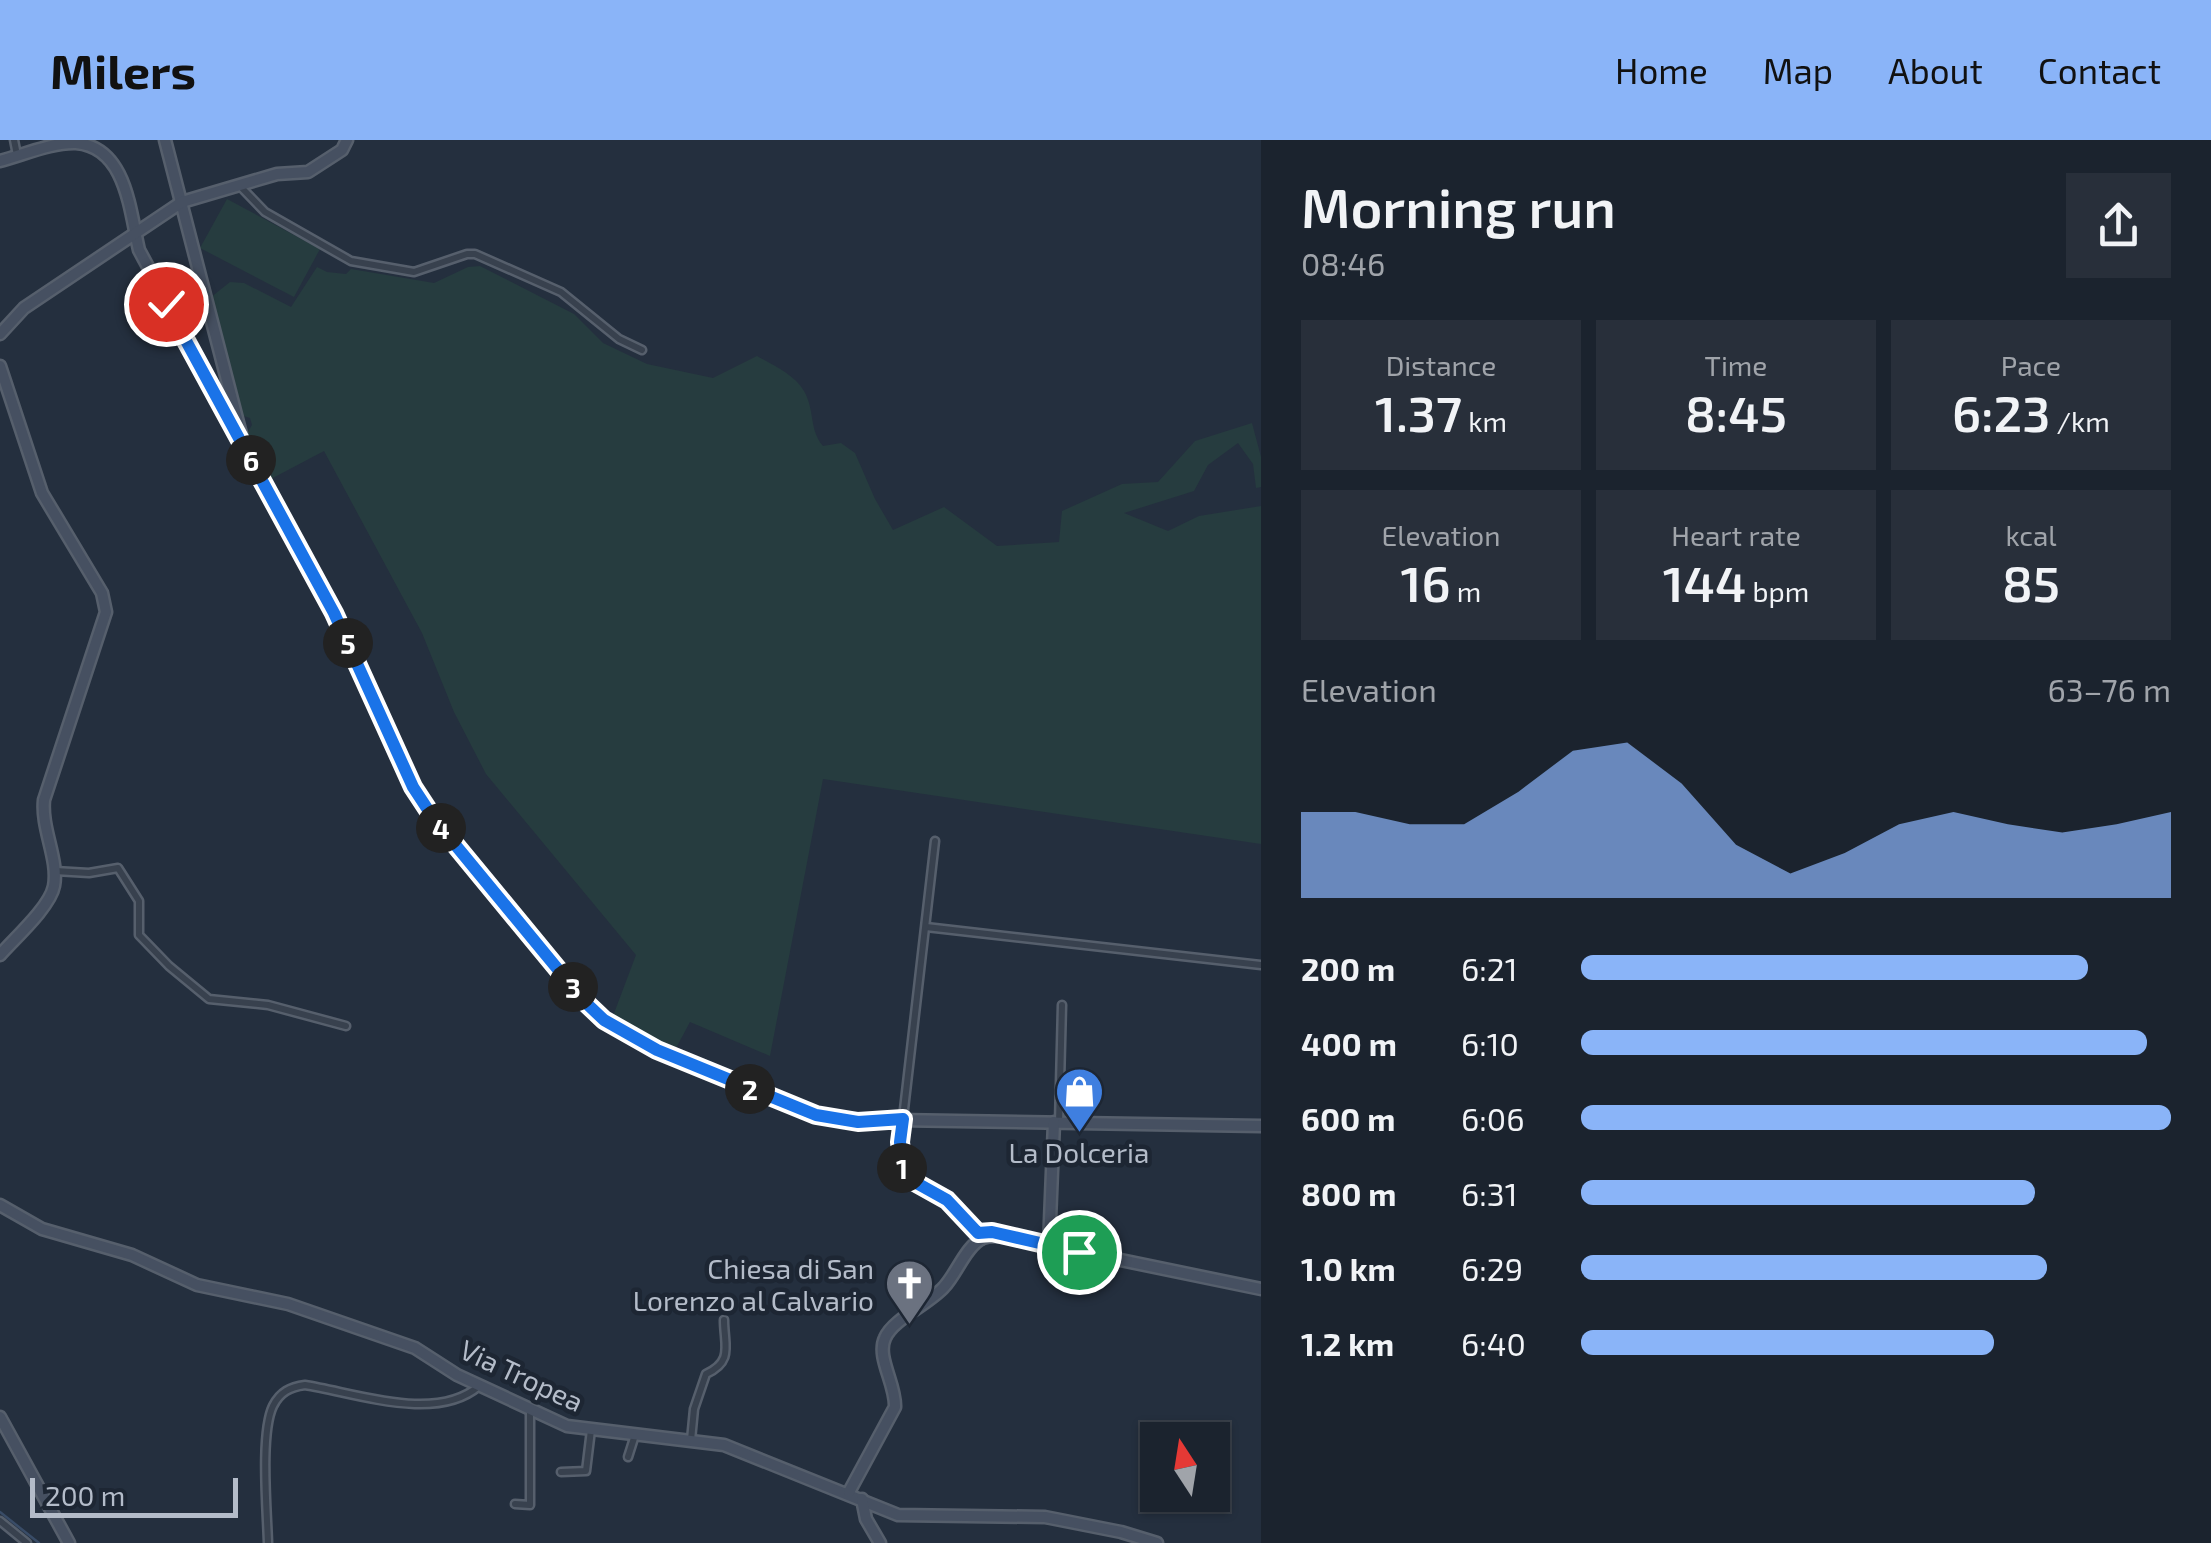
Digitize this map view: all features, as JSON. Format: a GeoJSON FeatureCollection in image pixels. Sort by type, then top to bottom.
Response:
{"type":"FeatureCollection","features":[{"type":"Feature","properties":{"kind":"street"},"geometry":{"type":"LineString","coordinates":[[14,140],[18,156]]}},
{"type":"Feature","properties":{"kind":"street"},"geometry":{"type":"LineString","coordinates":[[165,140],[238,427],[257,472]]}},
{"type":"Feature","properties":{"kind":"street"},"geometry":{"type":"LineString","coordinates":[[0,334],[24,308],[182,202],[277,174],[308,172],[342,150],[347,140]]}},
{"type":"Feature","properties":{"kind":"street"},"geometry":{"type":"LineString","coordinates":[[0,160],[57,143],[73,143],[86,145],[116,167],[124,184],[138,250],[334,613],[413,787],[434,819],[584,1001],[614,1026],[657,1050],[816,1115],[858,1122],[903,1119],[1261,1126]]}},
{"type":"Feature","properties":{"kind":"street"},"geometry":{"type":"LineString","coordinates":[[238,184],[264,212],[351,261],[414,272],[475,254],[561,292],[619,339],[642,350]]}},
{"type":"Feature","properties":{"kind":"street"},"geometry":{"type":"LineString","coordinates":[[166,304],[204,288]]}},
{"type":"Feature","properties":{"kind":"street"},"geometry":{"type":"LineString","coordinates":[[199,366],[222,360]]}},
{"type":"Feature","properties":{"kind":"street"},"geometry":{"type":"LineString","coordinates":[[0,366],[42,494],[106,602],[103,626],[44,800],[42,818],[54,886],[50,896],[0,955]]}},
{"type":"Feature","properties":{"kind":"street"},"geometry":{"type":"LineString","coordinates":[[935,841],[900,1142],[904,1176],[947,1200],[980,1236]]}},
{"type":"Feature","properties":{"kind":"street"},"geometry":{"type":"LineString","coordinates":[[54,871],[89,873],[118,868],[140,902],[139,935],[169,966],[210,998],[268,1005],[346,1026]]}},
{"type":"Feature","properties":{"kind":"street"},"geometry":{"type":"LineString","coordinates":[[926,927],[1261,965]]}},
{"type":"Feature","properties":{"kind":"street"},"geometry":{"type":"LineString","coordinates":[[1049,1245],[1062,1005]]}},
{"type":"Feature","properties":{"kind":"street","name":"Via Tropea"},"geometry":{"type":"LineString","coordinates":[[0,1205],[42,1229],[132,1254],[197,1284],[288,1304],[415,1348],[480,1385],[567,1426],[724,1444],[849,1492],[887,1512],[906,1516],[1045,1518],[1121,1532],[1156,1543]]}},
{"type":"Feature","properties":{"kind":"street"},"geometry":{"type":"LineString","coordinates":[[849,1492],[894,1407],[894,1391],[882,1353],[883,1340],[944,1288],[980,1236],[992,1232],[1261,1289]]}},
{"type":"Feature","properties":{"kind":"street"},"geometry":{"type":"LineString","coordinates":[[691,1440],[694,1409],[706,1374],[721,1366],[728,1352],[724,1320]]}},
{"type":"Feature","properties":{"kind":"street"},"geometry":{"type":"LineString","coordinates":[[268,1543],[268,1423],[276,1400],[288,1388],[305,1385],[432,1405],[465,1397],[480,1385]]}},
{"type":"Feature","properties":{"kind":"street"},"geometry":{"type":"LineString","coordinates":[[515,1504],[530,1505],[530,1409]]}},
{"type":"Feature","properties":{"kind":"street"},"geometry":{"type":"LineString","coordinates":[[0,1416],[69,1543]]}},
{"type":"Feature","properties":{"kind":"street"},"geometry":{"type":"LineString","coordinates":[[562,1472],[586,1471],[590,1430]]}},
{"type":"Feature","properties":{"kind":"street"},"geometry":{"type":"LineString","coordinates":[[628,1458],[636,1434]]}},
{"type":"Feature","properties":{"kind":"street"},"geometry":{"type":"LineString","coordinates":[[862,1499],[866,1519],[880,1543]]}},
{"type":"Feature","properties":{"kind":"street"},"geometry":{"type":"LineString","coordinates":[[0,1520],[28,1543]]}},
{"type":"Feature","properties":{"kind":"green space"},"geometry":{"type":"Polygon","coordinates":[[[227,199],[320,249],[294,297],[200,248],[227,199]]]}},
{"type":"Feature","properties":{"kind":"green space"},"geometry":{"type":"Polygon","coordinates":[[[480,266],[574,314],[603,343],[647,364],[713,378],[757,356],[783,371],[804,391],[823,446],[841,443],[855,453],[893,530],[944,507],[997,546],[1059,542],[1062,511],[1122,484],[1158,482],[1195,441],[1252,423],[1261,457],[1261,487],[1256,488],[1253,464],[1238,443],[1208,465],[1194,491],[1124,513],[1168,531],[1199,516],[1261,506],[1261,844],[823,779],[770,1056],[690,1022],[675,1050],[628,1030],[613,1016],[636,955],[486,774],[454,712],[422,633],[324,451],[269,480],[247,433],[252,425],[250,418],[241,415],[210,298],[230,282],[244,283],[291,307],[317,267],[327,272],[346,274],[351,269],[434,283],[468,267],[480,266]]]}},
{"type":"Feature","properties":{"kind":"waterway"},"geometry":{"type":"LineString","coordinates":[[0,1512],[39,1543]]}},
{"type":"Feature","properties":{"kind":"place","name":"La Dolceria"},"geometry":{"type":"Point","coordinates":[1079,1134]}},
{"type":"Feature","properties":{"kind":"place","name":"Chiesa di San Lorenzo al Calvario"},"geometry":{"type":"Point","coordinates":[909,1326]}},
{"type":"Feature","properties":{"kind":"route"},"geometry":{"type":"LineString","coordinates":[[166,304],[334,613],[413,787],[434,819],[584,1001],[604,1020],[657,1050],[816,1115],[858,1122],[903,1119],[900,1142],[904,1176],[947,1200],[978,1233],[987,1231],[1079,1252]]}}]}
